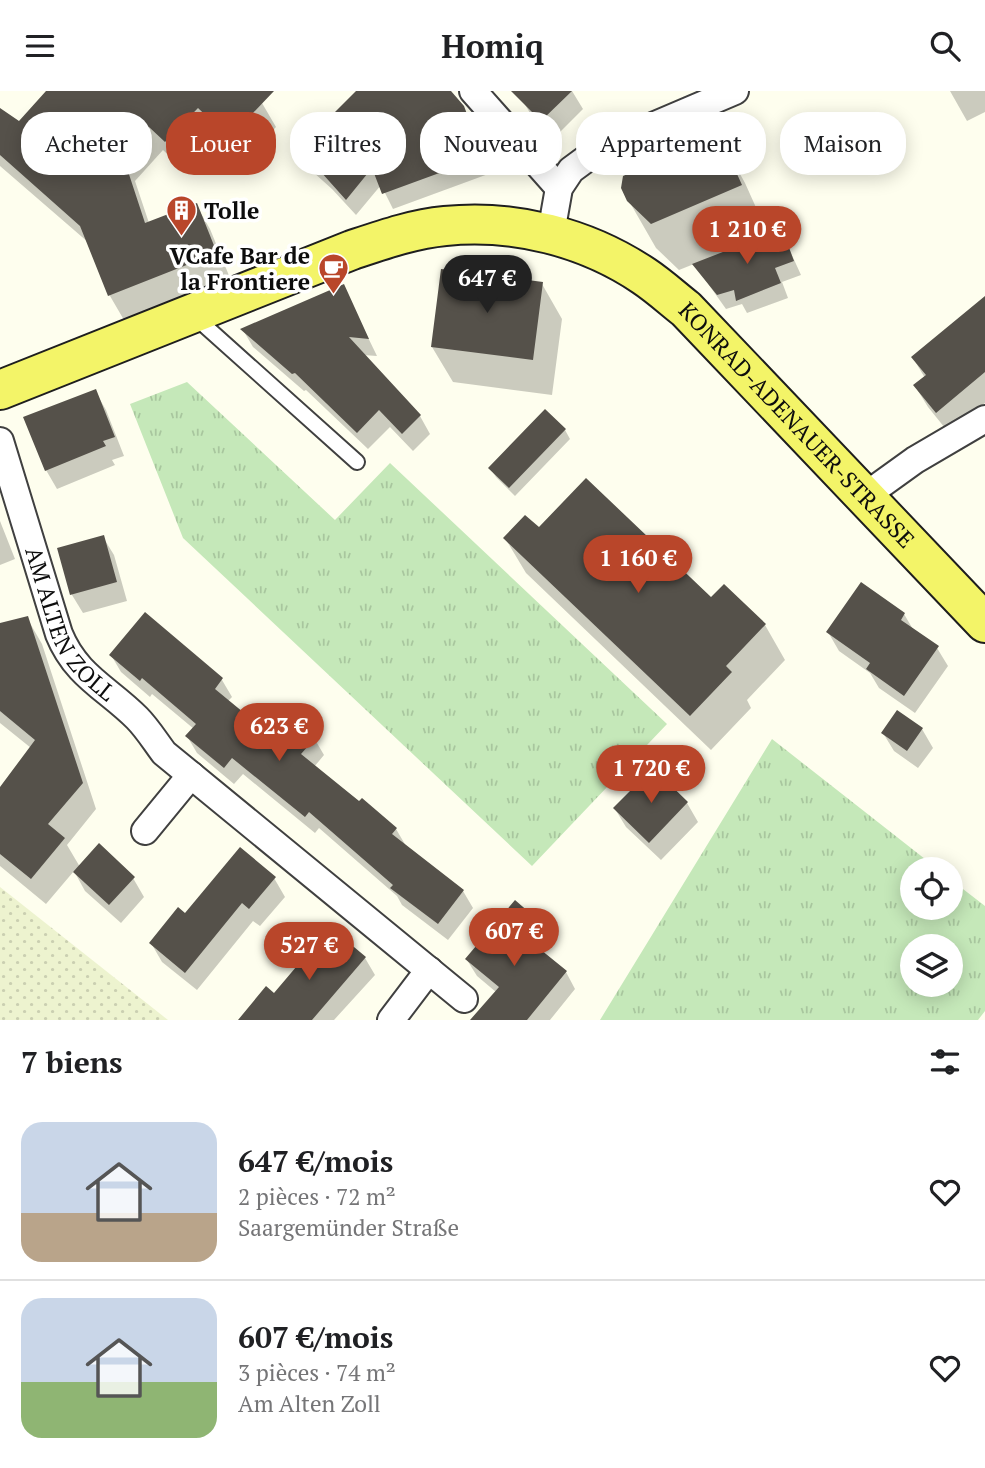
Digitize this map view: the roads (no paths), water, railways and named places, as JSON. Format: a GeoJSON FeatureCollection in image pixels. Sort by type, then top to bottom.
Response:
{"type":"FeatureCollection","features":[{"type":"Feature","properties":{"kind":"main road","name":"KONRAD-ADENAUER-STRASSE"},"geometry":{"type":"LineString","coordinates":[[0,390],[352,250],[400,235],[445,226],[500,225],[551,233],[609,256],[633,269],[686,309],[985,623]]}},
{"type":"Feature","properties":{"kind":"street"},"geometry":{"type":"LineString","coordinates":[[473,91],[559,188]]}},
{"type":"Feature","properties":{"kind":"street"},"geometry":{"type":"LineString","coordinates":[[551,233],[559,188],[571,170],[620,140],[735,91]]}},
{"type":"Feature","properties":{"kind":"street"},"geometry":{"type":"LineString","coordinates":[[865,496],[915,460],[985,419]]}},
{"type":"Feature","properties":{"kind":"street","name":"AM ALTEN ZOLL"},"geometry":{"type":"LineString","coordinates":[[0,441],[66,653],[76,666],[137,719],[164,753],[464,999]]}},
{"type":"Feature","properties":{"kind":"street"},"geometry":{"type":"LineString","coordinates":[[145,831],[191,775]]}},
{"type":"Feature","properties":{"kind":"street"},"geometry":{"type":"LineString","coordinates":[[391,1020],[429,970]]}},
{"type":"Feature","properties":{"kind":"lane"},"geometry":{"type":"LineString","coordinates":[[191,314],[357,462]]}},
{"type":"Feature","properties":{"kind":"place","name":"Tolle"},"geometry":{"type":"Point","coordinates":[181,238]}},
{"type":"Feature","properties":{"kind":"place","name":"VCafe Bar de la Frontiere"},"geometry":{"type":"Point","coordinates":[333,296]}}]}
